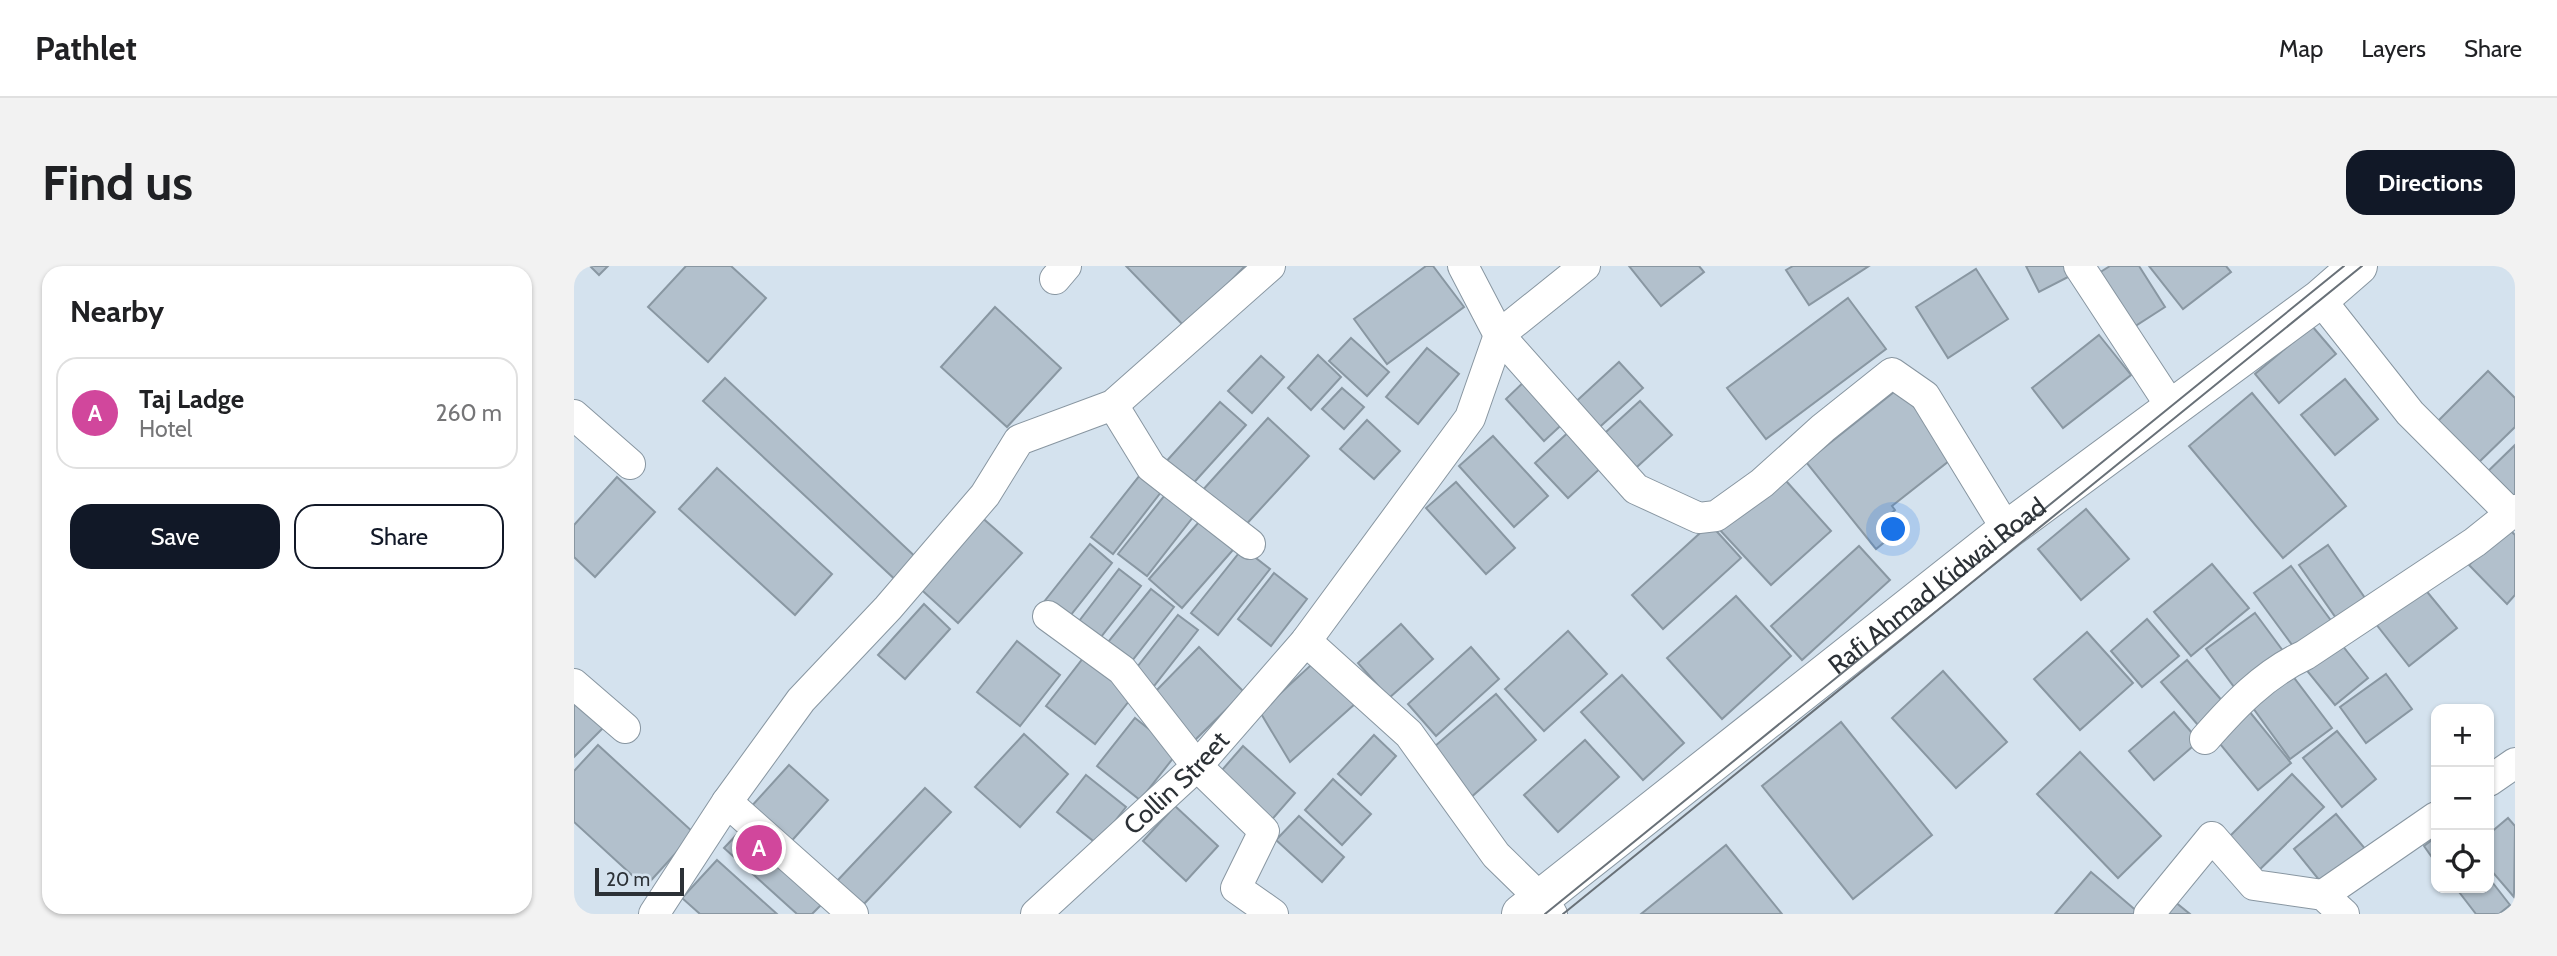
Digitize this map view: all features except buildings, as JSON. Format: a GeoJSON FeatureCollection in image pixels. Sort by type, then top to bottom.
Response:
{"type":"FeatureCollection","features":[{"type":"Feature","properties":{"kind":"main road","name":"Rafi Ahmad Kidwai Road"},"geometry":{"type":"LineString","coordinates":[[1538,909],[2007,530],[2320,299],[2358,266]]}},
{"type":"Feature","properties":{"kind":"street"},"geometry":{"type":"LineString","coordinates":[[654,914],[727,802],[801,700],[888,608],[985,495],[1019,440],[1113,405],[1270,266]]}},
{"type":"Feature","properties":{"kind":"street"},"geometry":{"type":"LineString","coordinates":[[1463,266],[1499,335],[1636,489],[1699,518],[1716,516],[1762,483],[1833,419],[1892,373],[1925,396],[2007,530]]}},
{"type":"Feature","properties":{"kind":"street"},"geometry":{"type":"LineString","coordinates":[[1499,335],[1585,266]]}},
{"type":"Feature","properties":{"kind":"street"},"geometry":{"type":"LineString","coordinates":[[2079,266],[2172,408]]}},
{"type":"Feature","properties":{"kind":"street"},"geometry":{"type":"LineString","coordinates":[[2205,739],[2244,695],[2475,541],[2513,512],[2410,413],[2320,299]]}},
{"type":"Feature","properties":{"kind":"street","name":"Collin Street"},"geometry":{"type":"LineString","coordinates":[[1037,914],[1197,766],[1306,641],[1470,418],[1499,335]]}},
{"type":"Feature","properties":{"kind":"street"},"geometry":{"type":"LineString","coordinates":[[1113,405],[1152,467],[1250,544]]}},
{"type":"Feature","properties":{"kind":"street"},"geometry":{"type":"LineString","coordinates":[[574,415],[630,464]]}},
{"type":"Feature","properties":{"kind":"street"},"geometry":{"type":"LineString","coordinates":[[1048,616],[1122,670],[1197,766],[1264,831],[1236,888],[1273,914]]}},
{"type":"Feature","properties":{"kind":"street"},"geometry":{"type":"LineString","coordinates":[[1306,641],[1409,734],[1538,909]]}},
{"type":"Feature","properties":{"kind":"street"},"geometry":{"type":"LineString","coordinates":[[574,684],[625,728]]}},
{"type":"Feature","properties":{"kind":"street"},"geometry":{"type":"LineString","coordinates":[[2494,777],[2515,762]]}},
{"type":"Feature","properties":{"kind":"street"},"geometry":{"type":"LineString","coordinates":[[727,802],[853,914]]}},
{"type":"Feature","properties":{"kind":"street"},"geometry":{"type":"LineString","coordinates":[[2150,914],[2212,836],[2253,885],[2334,904],[2431,821]]}},
{"type":"Feature","properties":{"kind":"tram line"},"geometry":{"type":"LineString","coordinates":[[1545,914],[2344,266]]}},
{"type":"Feature","properties":{"kind":"tram line"},"geometry":{"type":"LineString","coordinates":[[1563,914],[2362,266]]}},
{"type":"Feature","properties":{"kind":"place","name":"Taj Ladge"},"geometry":{"type":"Point","coordinates":[759,848]}}]}
